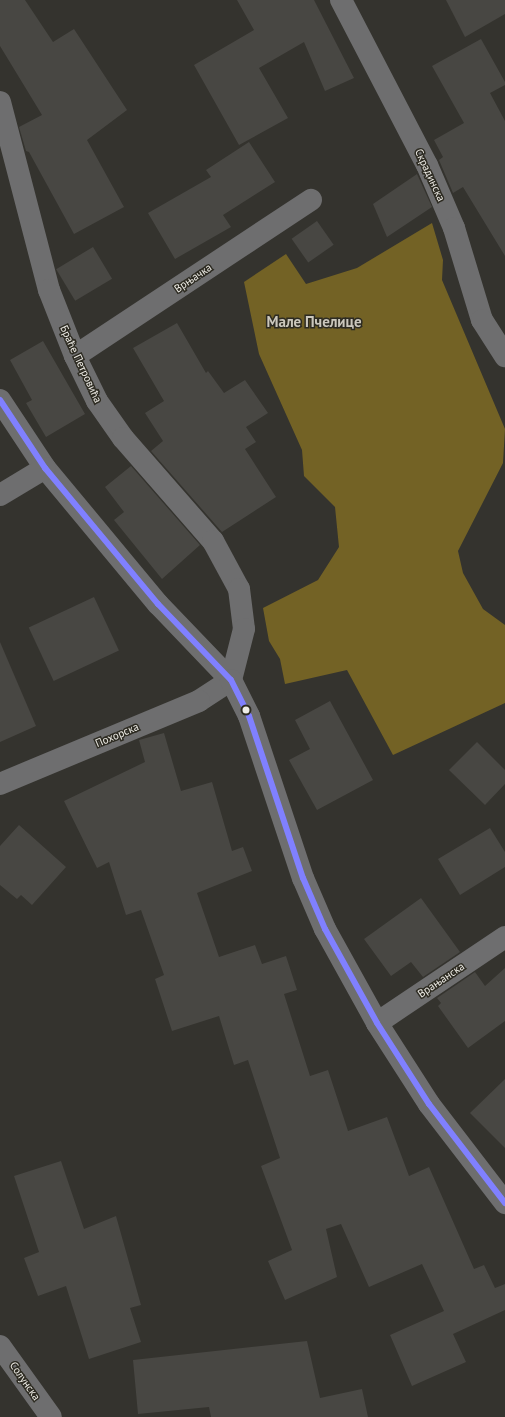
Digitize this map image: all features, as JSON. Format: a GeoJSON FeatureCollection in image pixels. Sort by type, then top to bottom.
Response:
{"type":"FeatureCollection","features":[{"type":"Feature","properties":{"kind":"street","name":"Скрадинска"},"geometry":{"type":"LineString","coordinates":[[341,0],[427,165],[454,228],[482,320],[505,356]]}},
{"type":"Feature","properties":{"kind":"street","name":"Браће Петровића"},"geometry":{"type":"LineString","coordinates":[[0,102],[49,290],[75,356],[97,401],[123,438],[213,541],[232,573],[239,590],[244,628],[231,680]]}},
{"type":"Feature","properties":{"kind":"street","name":"Врњачка"},"geometry":{"type":"LineString","coordinates":[[75,356],[311,200]]}},
{"type":"Feature","properties":{"kind":"street"},"geometry":{"type":"LineString","coordinates":[[0,400],[45,468],[158,604],[231,680],[249,716],[303,878],[325,929],[377,1022],[429,1104],[503,1195]]}},
{"type":"Feature","properties":{"kind":"street"},"geometry":{"type":"LineString","coordinates":[[0,495],[45,468]]}},
{"type":"Feature","properties":{"kind":"street","name":"Похорска"},"geometry":{"type":"LineString","coordinates":[[0,784],[199,700],[231,680]]}},
{"type":"Feature","properties":{"kind":"street","name":"Врањанска"},"geometry":{"type":"LineString","coordinates":[[377,1022],[505,937]]}},
{"type":"Feature","properties":{"kind":"street","name":"Солунска"},"geometry":{"type":"LineString","coordinates":[[0,1346],[51,1417]]}},
{"type":"Feature","properties":{"kind":"shaded area"},"geometry":{"type":"Polygon","coordinates":[[[432,223],[443,260],[442,280],[505,429],[503,463],[458,551],[463,573],[483,609],[505,625],[505,703],[393,755],[347,670],[285,684],[280,659],[269,641],[263,608],[318,580],[339,547],[335,507],[304,476],[302,450],[259,354],[244,282],[286,254],[306,284],[357,268],[432,223]]]}},
{"type":"Feature","properties":{"kind":"building"},"geometry":{"type":"Polygon","coordinates":[[[0,0],[25,0],[53,42],[74,29],[127,110],[87,140],[124,207],[74,234],[29,152],[26,151],[19,127],[42,115],[0,46],[0,0]]]}},
{"type":"Feature","properties":{"kind":"building"},"geometry":{"type":"Polygon","coordinates":[[[237,0],[314,0],[354,78],[325,91],[304,42],[259,68],[288,118],[239,145],[194,65],[254,30],[237,0]]]}},
{"type":"Feature","properties":{"kind":"building"},"geometry":{"type":"Polygon","coordinates":[[[446,0],[505,0],[505,14],[465,37],[446,0]]]}},
{"type":"Feature","properties":{"kind":"building"},"geometry":{"type":"Polygon","coordinates":[[[481,39],[505,82],[505,85],[490,93],[505,121],[505,256],[463,187],[453,193],[439,160],[443,157],[434,140],[464,123],[432,66],[481,39]]]}},
{"type":"Feature","properties":{"kind":"building"},"geometry":{"type":"Polygon","coordinates":[[[249,142],[275,182],[223,215],[231,227],[175,259],[148,213],[211,177],[206,170],[249,142]]]}},
{"type":"Feature","properties":{"kind":"building"},"geometry":{"type":"Polygon","coordinates":[[[417,174],[432,207],[387,237],[373,204],[417,174]]]}},
{"type":"Feature","properties":{"kind":"building"},"geometry":{"type":"Polygon","coordinates":[[[317,221],[334,245],[308,263],[292,239],[317,221]]]}},
{"type":"Feature","properties":{"kind":"building"},"geometry":{"type":"Polygon","coordinates":[[[93,247],[112,279],[75,301],[56,269],[93,247]]]}},
{"type":"Feature","properties":{"kind":"building"},"geometry":{"type":"Polygon","coordinates":[[[177,323],[206,373],[208,371],[224,393],[245,380],[268,413],[246,427],[256,442],[245,449],[276,497],[222,532],[151,451],[163,441],[145,413],[164,401],[133,348],[177,323]]]}},
{"type":"Feature","properties":{"kind":"building"},"geometry":{"type":"Polygon","coordinates":[[[43,341],[85,414],[46,437],[26,403],[32,400],[10,360],[43,341]]]}},
{"type":"Feature","properties":{"kind":"building"},"geometry":{"type":"Polygon","coordinates":[[[131,466],[200,545],[162,579],[114,520],[124,512],[105,487],[131,466]]]}},
{"type":"Feature","properties":{"kind":"building"},"geometry":{"type":"Polygon","coordinates":[[[94,597],[119,650],[54,681],[29,627],[94,597]]]}},
{"type":"Feature","properties":{"kind":"building"},"geometry":{"type":"Polygon","coordinates":[[[0,642],[36,726],[0,742],[0,642]]]}},
{"type":"Feature","properties":{"kind":"building"},"geometry":{"type":"Polygon","coordinates":[[[330,701],[373,780],[317,810],[289,760],[310,749],[295,720],[330,701]]]}},
{"type":"Feature","properties":{"kind":"building"},"geometry":{"type":"Polygon","coordinates":[[[164,733],[181,791],[212,782],[232,851],[243,847],[252,871],[197,893],[219,957],[255,945],[262,964],[286,956],[297,990],[284,994],[310,1076],[328,1070],[348,1131],[387,1117],[409,1176],[429,1167],[474,1269],[484,1265],[495,1288],[505,1284],[505,1310],[453,1334],[466,1362],[412,1386],[390,1335],[444,1311],[422,1264],[369,1287],[341,1224],[326,1229],[337,1277],[285,1300],[268,1261],[292,1250],[261,1166],[280,1158],[248,1060],[234,1065],[219,1016],[172,1031],[155,979],[164,975],[141,910],[126,915],[109,862],[97,868],[64,801],[145,762],[139,740],[164,733]]]}},
{"type":"Feature","properties":{"kind":"building"},"geometry":{"type":"Polygon","coordinates":[[[477,742],[505,770],[505,784],[485,805],[449,770],[477,742]]]}},
{"type":"Feature","properties":{"kind":"building"},"geometry":{"type":"Polygon","coordinates":[[[19,825],[66,867],[32,905],[21,895],[17,899],[0,885],[0,846],[19,825]]]}},
{"type":"Feature","properties":{"kind":"building"},"geometry":{"type":"Polygon","coordinates":[[[490,828],[505,852],[505,867],[460,895],[438,859],[490,828]]]}},
{"type":"Feature","properties":{"kind":"building"},"geometry":{"type":"Polygon","coordinates":[[[421,898],[460,952],[423,977],[411,962],[391,976],[364,939],[421,898]]]}},
{"type":"Feature","properties":{"kind":"building"},"geometry":{"type":"Polygon","coordinates":[[[505,968],[505,1021],[468,1048],[438,1006],[441,1003],[437,998],[475,972],[485,986],[505,968]]]}},
{"type":"Feature","properties":{"kind":"building"},"geometry":{"type":"Polygon","coordinates":[[[505,1079],[505,1148],[470,1113],[505,1079]]]}},
{"type":"Feature","properties":{"kind":"building"},"geometry":{"type":"Polygon","coordinates":[[[61,1161],[84,1229],[116,1216],[141,1305],[130,1308],[141,1342],[89,1359],[66,1286],[38,1296],[24,1258],[39,1252],[14,1176],[61,1161]]]}},
{"type":"Feature","properties":{"kind":"building"},"geometry":{"type":"Polygon","coordinates":[[[307,1341],[320,1398],[362,1389],[368,1417],[211,1417],[209,1407],[138,1414],[133,1360],[307,1341]]]}},
{"type":"Feature","properties":{"kind":"transit line"},"geometry":{"type":"LineString","coordinates":[[0,400],[45,468],[158,604],[231,680],[249,716],[303,878],[325,929],[377,1023],[429,1104],[505,1203]]}},
{"type":"Feature","properties":{"kind":"district","name":"Мале Пчелице"},"geometry":{"type":"Point","coordinates":[314,322]}}]}
